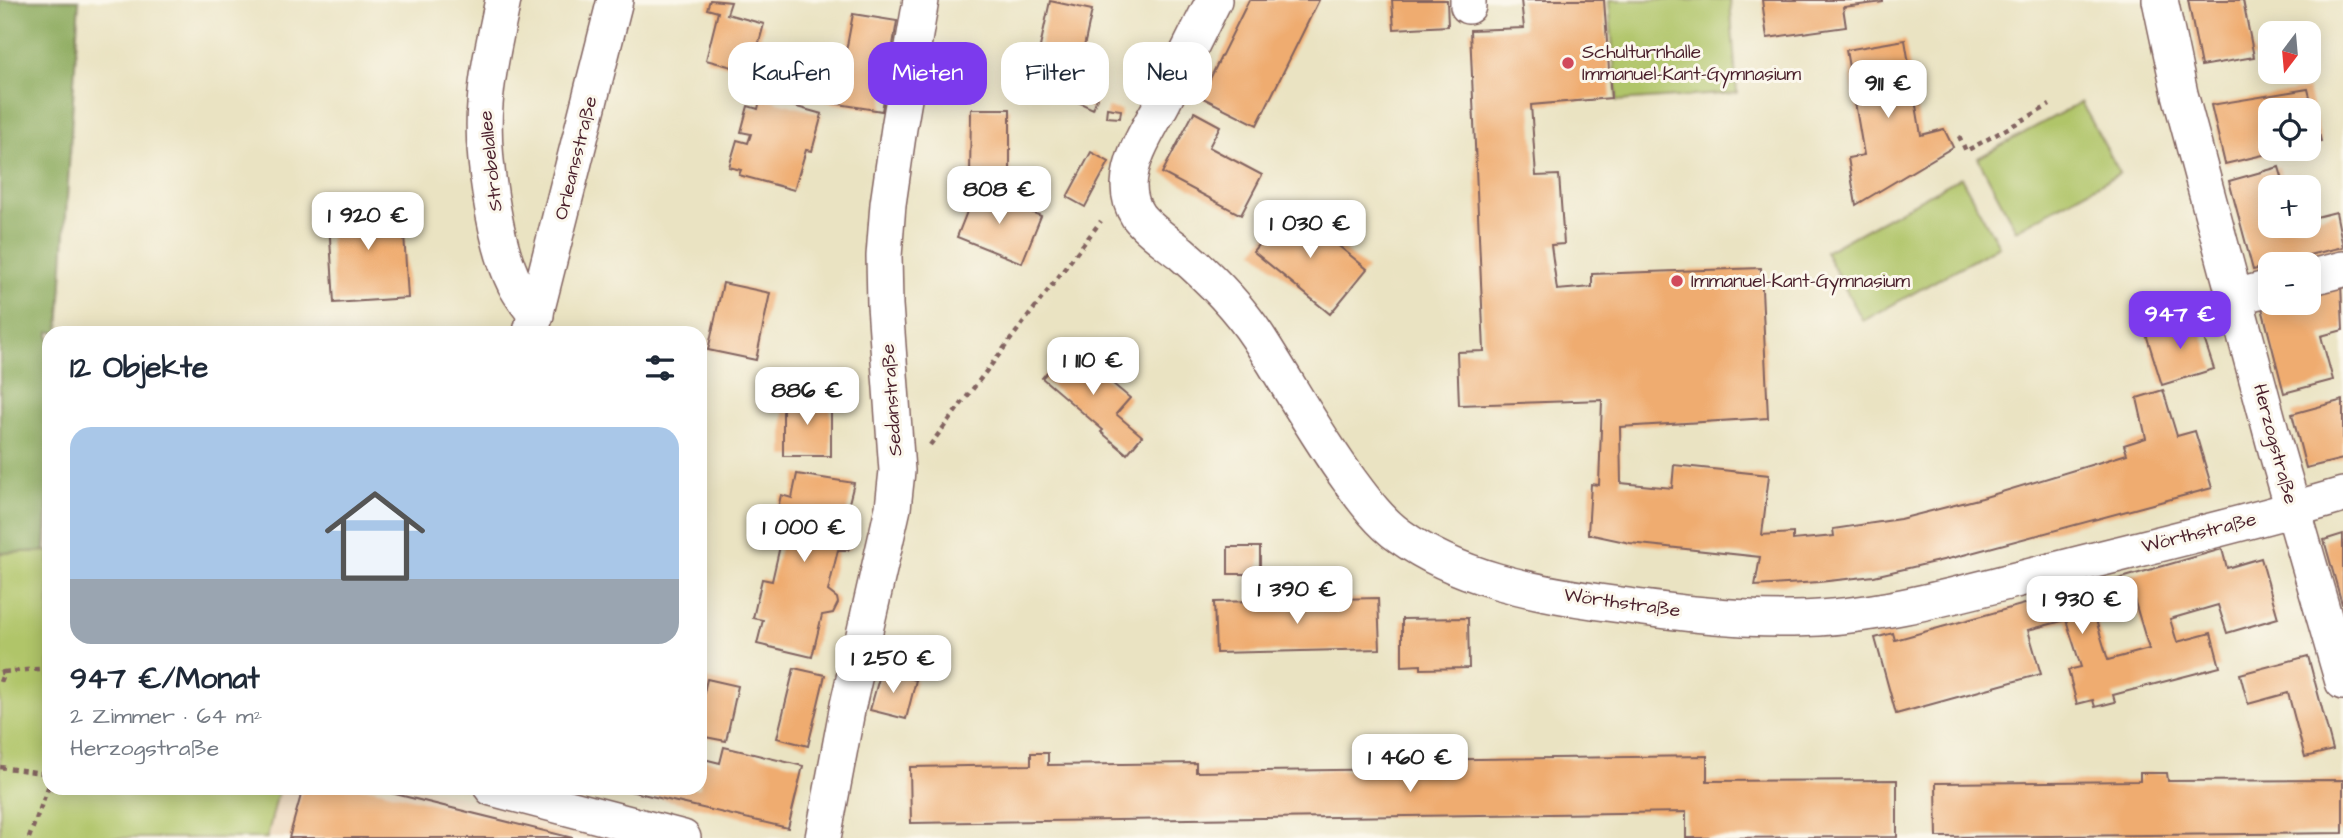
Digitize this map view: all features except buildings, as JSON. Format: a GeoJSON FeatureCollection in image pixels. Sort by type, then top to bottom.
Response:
{"type":"FeatureCollection","features":[{"type":"Feature","properties":{"kind":"street","name":"Strobelallee"},"geometry":{"type":"LineString","coordinates":[[503,0],[484,107],[486,147],[501,243],[514,284],[533,324]]}},
{"type":"Feature","properties":{"kind":"street","name":"Orleansstraße"},"geometry":{"type":"LineString","coordinates":[[533,324],[615,0]]}},
{"type":"Feature","properties":{"kind":"street","name":"Sedanstraße"},"geometry":{"type":"LineString","coordinates":[[823,838],[848,705],[893,508],[897,471],[884,305],[884,256],[888,204],[921,0]]}},
{"type":"Feature","properties":{"kind":"street"},"geometry":{"type":"LineString","coordinates":[[1129,184],[1143,141],[1214,0]]}},
{"type":"Feature","properties":{"kind":"street","name":"Herzogstraße"},"geometry":{"type":"LineString","coordinates":[[2160,0],[2180,94],[2293,510],[2343,682]]}},
{"type":"Feature","properties":{"kind":"street","name":"Wörthstraße"},"geometry":{"type":"LineString","coordinates":[[1129,184],[1132,204],[1139,218],[1210,278],[1237,308],[1258,337],[1327,450],[1359,494],[1396,534],[1440,558],[1508,584],[1582,599],[1710,614],[1794,619],[1827,617],[1918,603],[2293,510],[2343,495]]}},
{"type":"Feature","properties":{"kind":"street"},"geometry":{"type":"LineString","coordinates":[[2321,275],[2343,269]]}},
{"type":"Feature","properties":{"kind":"street"},"geometry":{"type":"LineString","coordinates":[[2235,297],[2258,291]]}},
{"type":"Feature","properties":{"kind":"street"},"geometry":{"type":"LineString","coordinates":[[519,795],[683,838]]}},
{"type":"Feature","properties":{"kind":"path"},"geometry":{"type":"LineString","coordinates":[[1959,136],[1966,150],[2050,105]]}},
{"type":"Feature","properties":{"kind":"path"},"geometry":{"type":"LineString","coordinates":[[897,471],[922,456],[1129,184]]}},
{"type":"Feature","properties":{"kind":"path"},"geometry":{"type":"LineString","coordinates":[[0,682],[2,672],[42,669]]}},
{"type":"Feature","properties":{"kind":"path"},"geometry":{"type":"LineString","coordinates":[[0,767],[42,773]]}},
{"type":"Feature","properties":{"kind":"path"},"geometry":{"type":"LineString","coordinates":[[29,838],[45,795]]}},
{"type":"Feature","properties":{"kind":"shaded area"},"geometry":{"type":"Polygon","coordinates":[[[277,795],[455,795],[619,838],[267,838],[277,795]]]}},
{"type":"Feature","properties":{"kind":"green space"},"geometry":{"type":"Polygon","coordinates":[[[0,0],[79,0],[59,326],[42,326],[42,551],[0,553],[0,0]]]}},
{"type":"Feature","properties":{"kind":"green space"},"geometry":{"type":"Polygon","coordinates":[[[1609,0],[1730,0],[1737,93],[1617,101],[1609,0]]]}},
{"type":"Feature","properties":{"kind":"green space"},"geometry":{"type":"Polygon","coordinates":[[[2081,102],[2120,173],[2016,230],[1978,158],[2081,102]]]}},
{"type":"Feature","properties":{"kind":"green space"},"geometry":{"type":"Polygon","coordinates":[[[1961,177],[1999,246],[1863,321],[1825,252],[1961,177]]]}},
{"type":"Feature","properties":{"kind":"green space"},"geometry":{"type":"Polygon","coordinates":[[[42,551],[42,795],[277,795],[267,838],[0,838],[0,553],[42,551]]]}},
{"type":"Feature","properties":{"kind":"place","name":"Schulturnhalle Immanuel-Kant-Gymnasium"},"geometry":{"type":"Point","coordinates":[1568,63]}},
{"type":"Feature","properties":{"kind":"place","name":"Immanuel-Kant-Gymnasium"},"geometry":{"type":"Point","coordinates":[1677,281]}}]}
